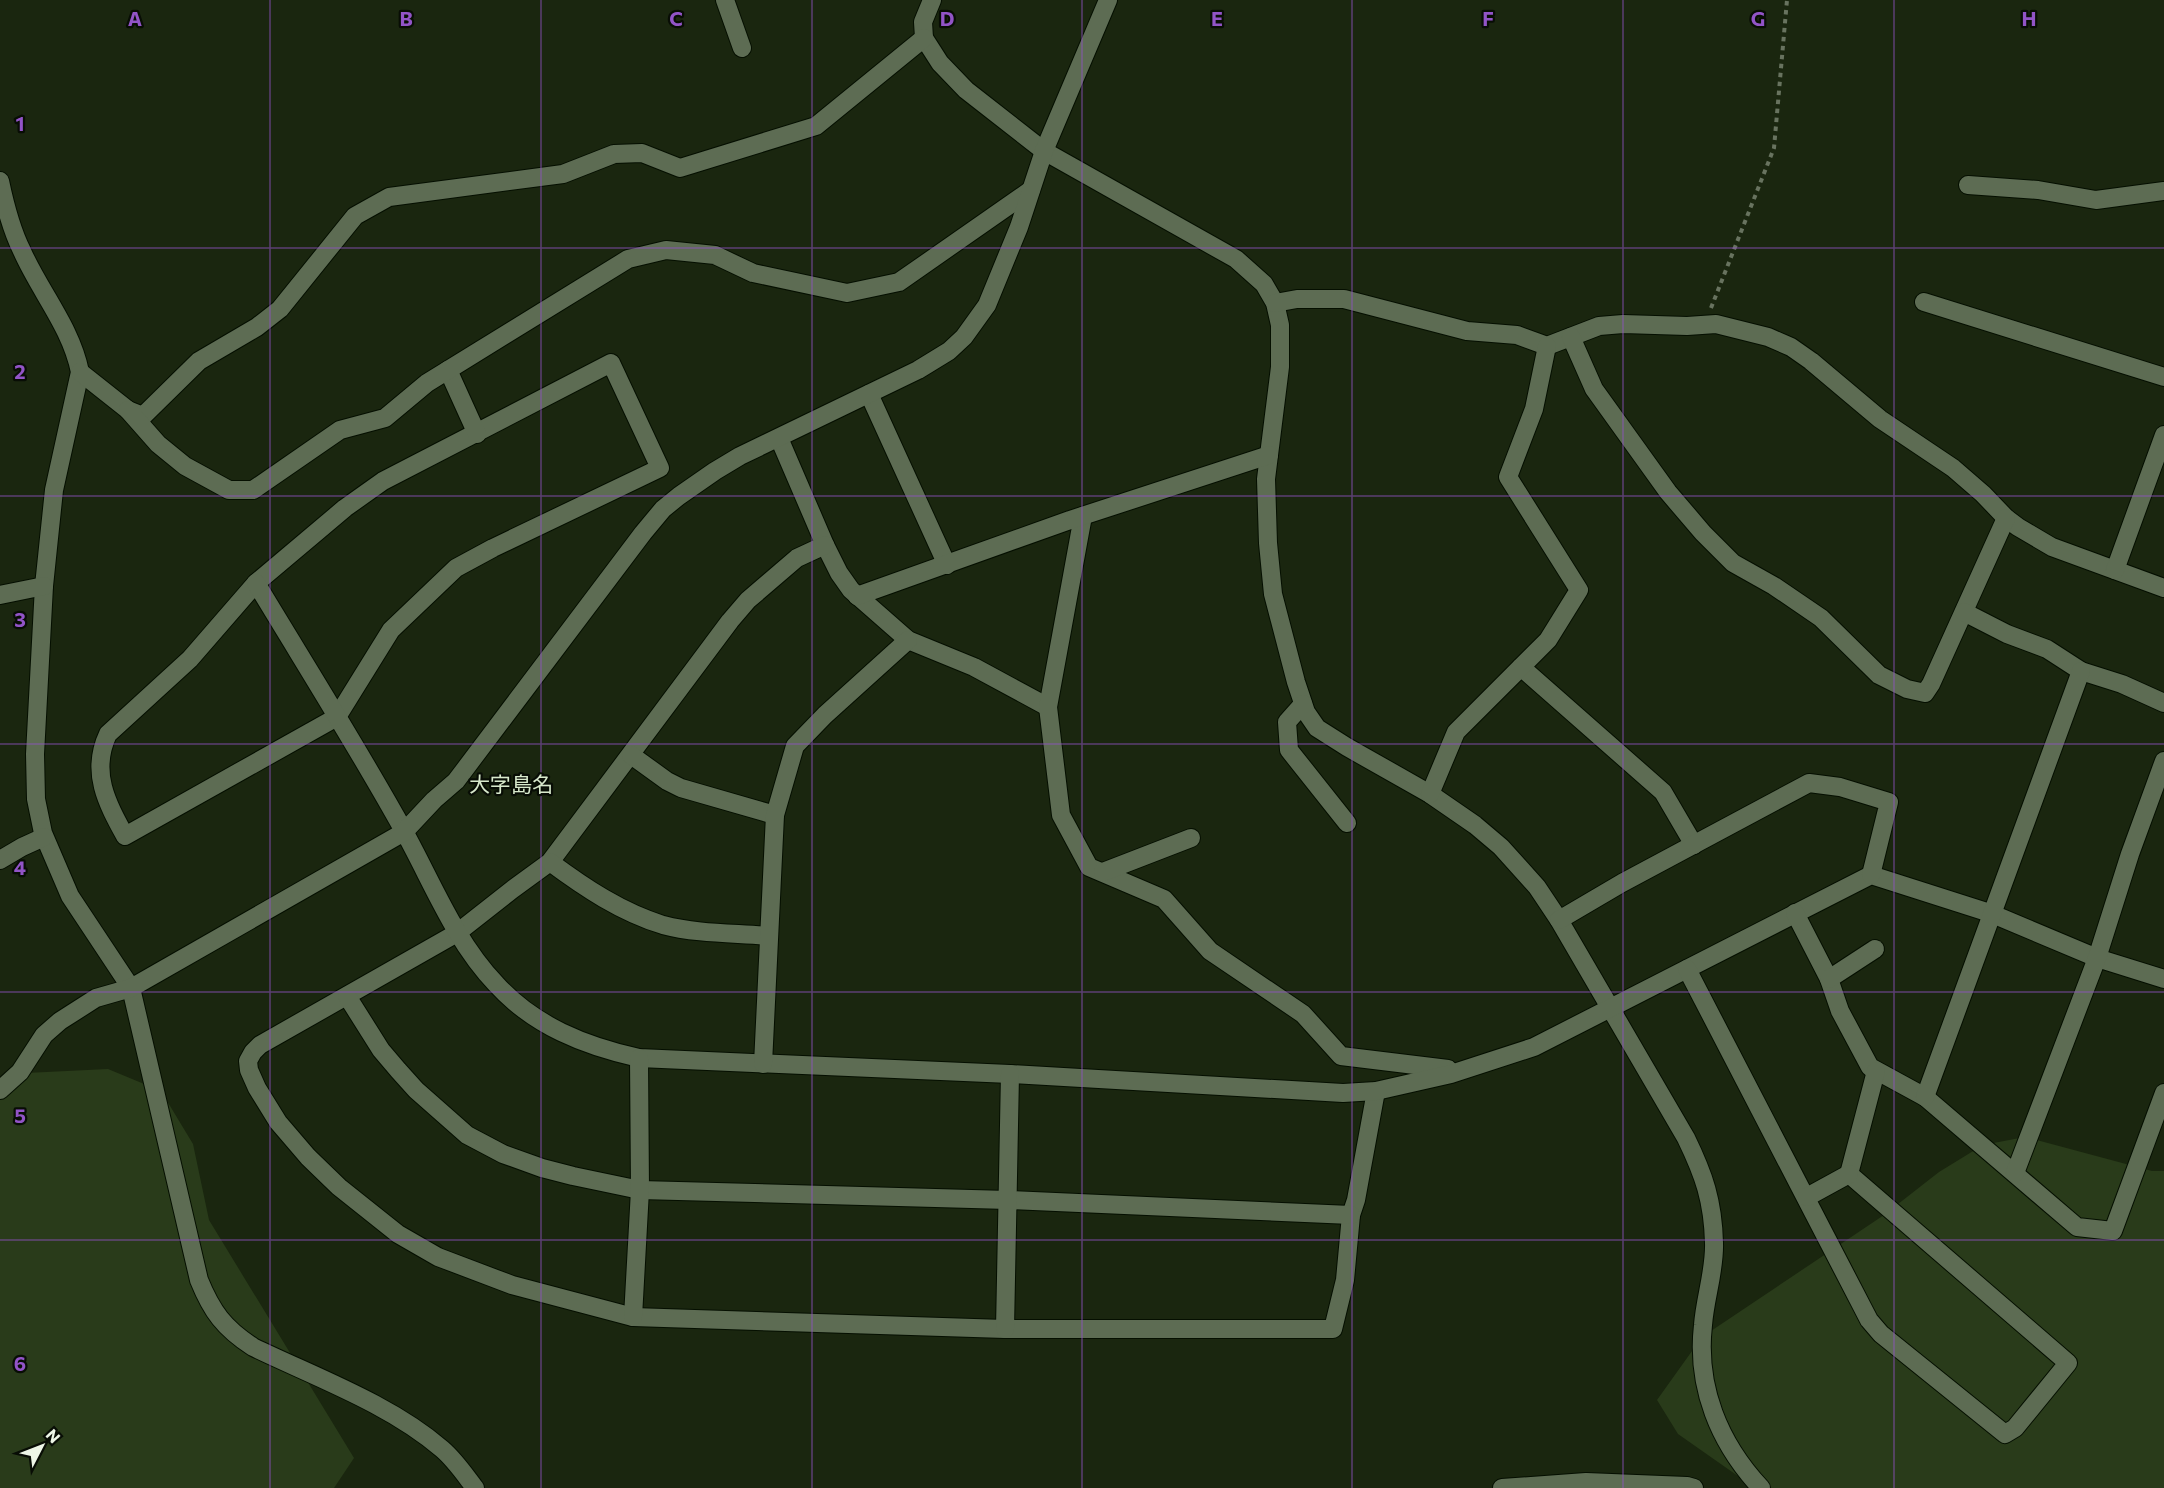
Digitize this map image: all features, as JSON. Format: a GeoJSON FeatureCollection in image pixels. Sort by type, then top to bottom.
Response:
{"type":"FeatureCollection","features":[{"type":"Feature","properties":{"kind":"street"},"geometry":{"type":"LineString","coordinates":[[725,0],[742,48]]}},
{"type":"Feature","properties":{"kind":"street"},"geometry":{"type":"LineString","coordinates":[[0,1090],[20,1072],[44,1035],[60,1021],[96,998],[132,988],[404,832],[434,800],[456,781],[643,533],[663,509],[679,496],[715,471],[935,360],[964,338],[987,305],[1019,227],[1044,151],[1108,0]]}},
{"type":"Feature","properties":{"kind":"street"},"geometry":{"type":"LineString","coordinates":[[928,2],[923,22],[924,38],[940,63],[966,90],[1044,151],[1236,259],[1264,284],[1275,303],[1280,325],[1280,367],[1266,479],[1268,543],[1273,594],[1306,712],[1317,728],[1430,794],[1475,825],[1501,847],[1537,887],[1559,920],[1686,1138],[1700,1167],[1710,1196],[1714,1246],[1702,1326],[1703,1367],[1707,1396],[1717,1424],[1735,1456],[1761,1488]]}},
{"type":"Feature","properties":{"kind":"street"},"geometry":{"type":"LineString","coordinates":[[128,410],[143,416],[199,361],[257,327],[280,309],[355,216],[389,197],[562,174],[614,154],[642,153],[680,168],[816,126],[924,38]]}},
{"type":"Feature","properties":{"kind":"street"},"geometry":{"type":"LineString","coordinates":[[0,181],[4,202],[22,252],[62,322],[77,357],[80,372],[54,490],[44,586],[35,754],[36,799],[44,837],[69,896],[132,988],[199,1280],[216,1316],[226,1328],[253,1347],[370,1402],[408,1424],[442,1449],[475,1488]]}},
{"type":"Feature","properties":{"kind":"street"},"geometry":{"type":"LineString","coordinates":[[1968,185],[2038,190],[2096,200],[2164,191]]}},
{"type":"Feature","properties":{"kind":"street"},"geometry":{"type":"LineString","coordinates":[[80,372],[128,410],[158,444],[185,466],[229,490],[253,490],[340,430],[386,418],[427,383],[628,259],[666,249],[715,255],[753,273],[847,293],[898,282],[1031,190]]}},
{"type":"Feature","properties":{"kind":"street"},"geometry":{"type":"LineString","coordinates":[[1275,303],[1297,299],[1344,299],[1467,331],[1517,335],[1547,346],[1599,326],[1623,324],[1716,324],[1768,337],[1791,347],[1811,361],[1880,419],[1953,468],[2006,518],[2052,547],[2164,588]]}},
{"type":"Feature","properties":{"kind":"street"},"geometry":{"type":"LineString","coordinates":[[1924,302],[2164,377]]}},
{"type":"Feature","properties":{"kind":"street"},"geometry":{"type":"LineString","coordinates":[[1571,337],[1594,389],[1668,492],[1703,533],[1732,563],[1774,586],[1821,618],[1879,675],[1907,689],[1925,693],[2006,518]]}},
{"type":"Feature","properties":{"kind":"street"},"geometry":{"type":"LineString","coordinates":[[1430,794],[1456,732],[1548,640],[1579,590],[1508,477],[1534,409],[1547,346]]}},
{"type":"Feature","properties":{"kind":"street"},"geometry":{"type":"LineString","coordinates":[[611,363],[660,468],[456,568],[391,630],[337,717],[125,836],[107,803],[104,791],[101,749],[108,734],[190,659],[256,583],[345,508],[383,481],[611,363]]}},
{"type":"Feature","properties":{"kind":"street"},"geometry":{"type":"LineString","coordinates":[[448,370],[477,434]]}},
{"type":"Feature","properties":{"kind":"street"},"geometry":{"type":"LineString","coordinates":[[869,394],[946,565]]}},
{"type":"Feature","properties":{"kind":"street"},"geometry":{"type":"LineString","coordinates":[[2115,570],[2164,435]]}},
{"type":"Feature","properties":{"kind":"street"},"geometry":{"type":"LineString","coordinates":[[779,438],[825,545],[839,573],[857,596],[908,640],[964,663],[1048,707]]}},
{"type":"Feature","properties":{"kind":"street"},"geometry":{"type":"LineString","coordinates":[[857,596],[1083,516],[1269,455]]}},
{"type":"Feature","properties":{"kind":"street"},"geometry":{"type":"LineString","coordinates":[[1083,516],[1048,707],[1061,815],[1089,867],[1164,899],[1210,951],[1303,1014],[1341,1056],[1462,1071]]}},
{"type":"Feature","properties":{"kind":"street"},"geometry":{"type":"LineString","coordinates":[[825,545],[797,558],[748,600],[693,669],[550,862],[457,933],[260,1045],[253,1052],[248,1061],[256,1088],[278,1122],[308,1157],[339,1187],[398,1234],[438,1257],[512,1285],[633,1317],[1005,1329],[1333,1329],[1345,1280],[1351,1215],[1356,1200],[1376,1091]]}},
{"type":"Feature","properties":{"kind":"street"},"geometry":{"type":"LineString","coordinates":[[256,583],[404,832],[457,933],[496,984],[522,1008],[554,1029],[582,1043],[639,1058],[1010,1074],[1343,1093],[1376,1091],[1462,1071],[1534,1047],[1871,875],[1992,914],[2097,958],[2164,979]]}},
{"type":"Feature","properties":{"kind":"street"},"geometry":{"type":"LineString","coordinates":[[0,595],[44,586]]}},
{"type":"Feature","properties":{"kind":"street"},"geometry":{"type":"LineString","coordinates":[[1964,612],[2007,634],[2047,649],[2080,671],[2122,684],[2164,703]]}},
{"type":"Feature","properties":{"kind":"street"},"geometry":{"type":"LineString","coordinates":[[763,1064],[775,815],[795,746],[908,640]]}},
{"type":"Feature","properties":{"kind":"street"},"geometry":{"type":"LineString","coordinates":[[1521,667],[1663,792],[1694,845]]}},
{"type":"Feature","properties":{"kind":"street"},"geometry":{"type":"LineString","coordinates":[[1925,1097],[2080,671]]}},
{"type":"Feature","properties":{"kind":"street"},"geometry":{"type":"LineString","coordinates":[[1303,704],[1287,722],[1288,750],[1347,823]]}},
{"type":"Feature","properties":{"kind":"street"},"geometry":{"type":"LineString","coordinates":[[631,755],[667,781],[681,788],[775,815]]}},
{"type":"Feature","properties":{"kind":"street"},"geometry":{"type":"LineString","coordinates":[[2014,1173],[2097,958],[2130,854],[2164,761]]}},
{"type":"Feature","properties":{"kind":"street"},"geometry":{"type":"LineString","coordinates":[[1559,920],[1622,882],[1809,783],[1840,787],[1889,802],[1871,875]]}},
{"type":"Feature","properties":{"kind":"street"},"geometry":{"type":"LineString","coordinates":[[0,860],[44,837]]}},
{"type":"Feature","properties":{"kind":"street"},"geometry":{"type":"LineString","coordinates":[[1103,873],[1191,838]]}},
{"type":"Feature","properties":{"kind":"street"},"geometry":{"type":"LineString","coordinates":[[550,862],[605,899],[663,925],[683,929],[769,936]]}},
{"type":"Feature","properties":{"kind":"street"},"geometry":{"type":"LineString","coordinates":[[1795,913],[1829,979],[1840,1011],[1870,1067],[1925,1097],[2077,1227],[2114,1231],[2164,1094]]}},
{"type":"Feature","properties":{"kind":"street"},"geometry":{"type":"LineString","coordinates":[[1829,979],[1875,949]]}},
{"type":"Feature","properties":{"kind":"street"},"geometry":{"type":"LineString","coordinates":[[1687,969],[1869,1320],[1881,1334],[2005,1434],[2015,1428],[2068,1363],[1849,1174]]}},
{"type":"Feature","properties":{"kind":"street"},"geometry":{"type":"LineString","coordinates":[[347,996],[381,1050],[398,1070],[416,1090],[466,1135],[502,1154],[542,1168],[640,1190],[1008,1200],[1351,1215]]}},
{"type":"Feature","properties":{"kind":"street"},"geometry":{"type":"LineString","coordinates":[[633,1317],[640,1190],[639,1058]]}},
{"type":"Feature","properties":{"kind":"street"},"geometry":{"type":"LineString","coordinates":[[1807,1197],[1849,1174],[1876,1071]]}},
{"type":"Feature","properties":{"kind":"street"},"geometry":{"type":"LineString","coordinates":[[1005,1329],[1010,1074]]}},
{"type":"Feature","properties":{"kind":"street"},"geometry":{"type":"LineString","coordinates":[[1503,1488],[1586,1482],[1694,1488]]}},
{"type":"Feature","properties":{"kind":"path"},"geometry":{"type":"LineString","coordinates":[[1704,325],[1774,148],[1787,0]]}},
{"type":"Feature","properties":{"kind":"green space"},"geometry":{"type":"Polygon","coordinates":[[[108,1069],[161,1091],[193,1144],[209,1220],[354,1458],[334,1488],[0,1488],[0,1090],[26,1073],[108,1069]]]}},
{"type":"Feature","properties":{"kind":"green space"},"geometry":{"type":"Polygon","coordinates":[[[2025,1137],[2152,1171],[2164,1171],[2164,1488],[1755,1488],[1678,1434],[1657,1400],[1702,1337],[1884,1215],[1939,1172],[1983,1145],[2025,1137]]]}},
{"type":"Feature","properties":{"kind":"district","name":"大字島名"},"geometry":{"type":"Point","coordinates":[511,785]}}]}
